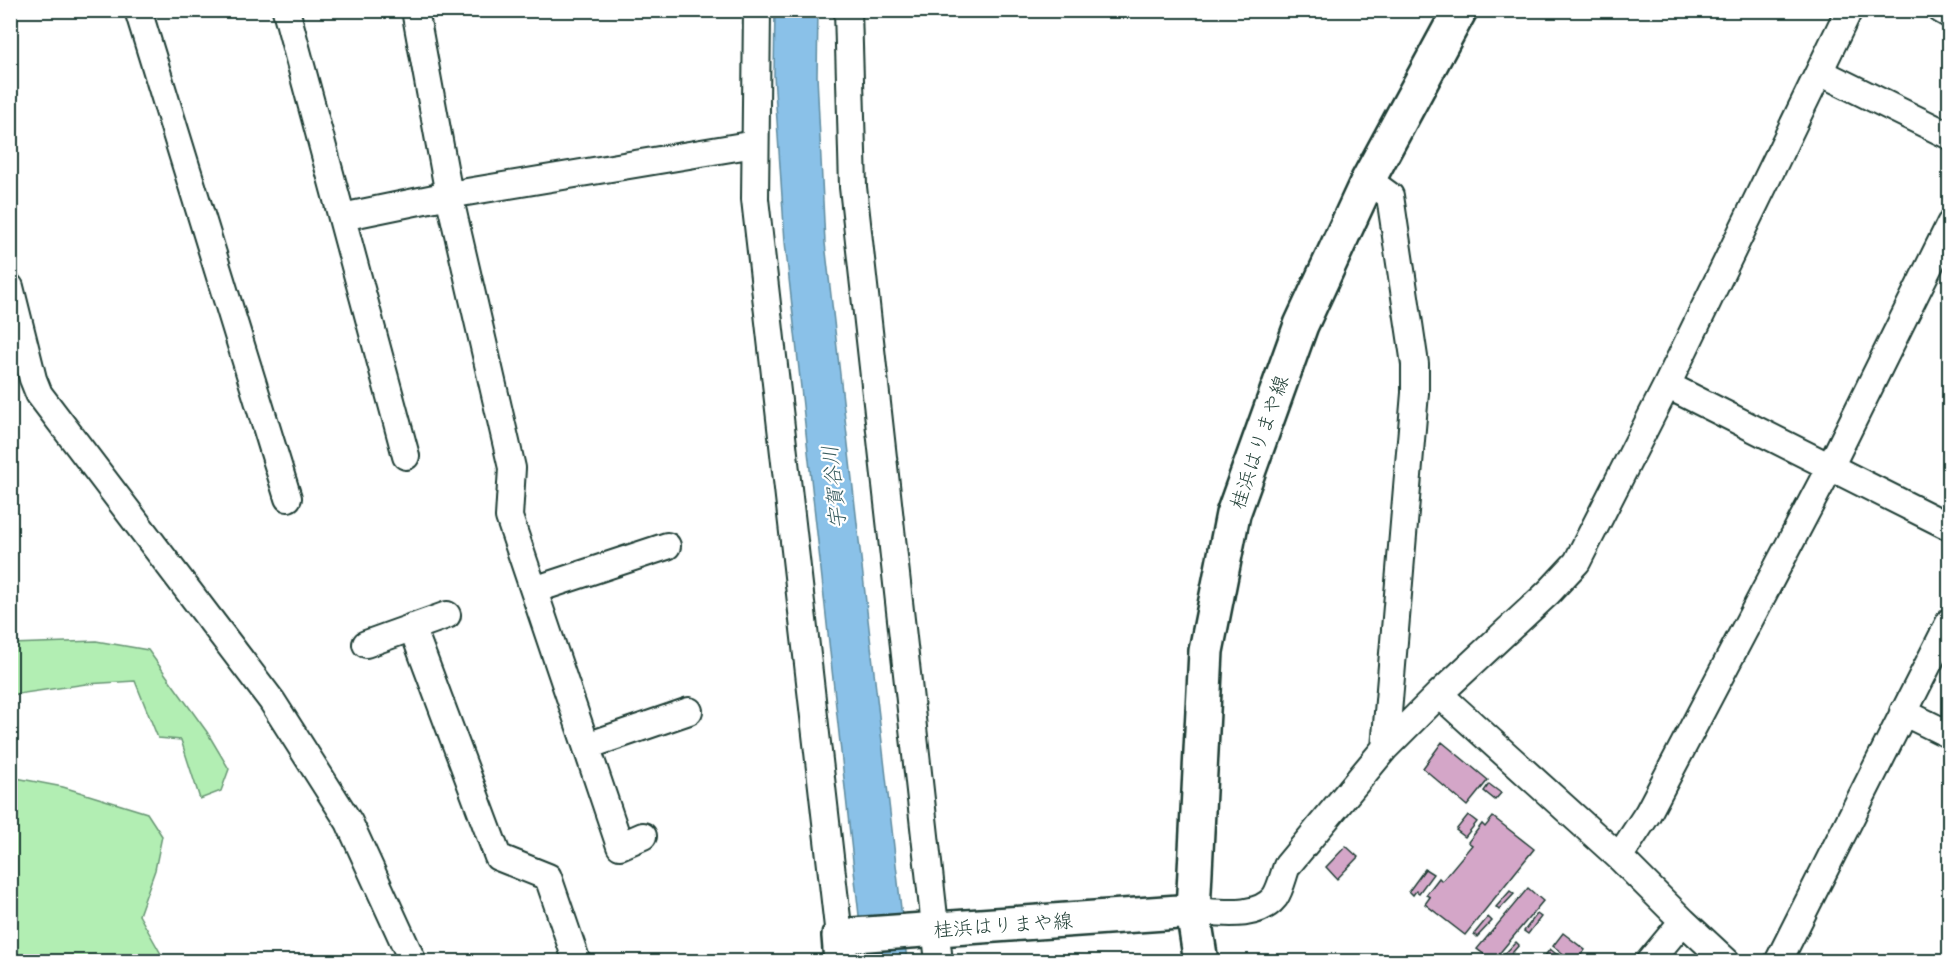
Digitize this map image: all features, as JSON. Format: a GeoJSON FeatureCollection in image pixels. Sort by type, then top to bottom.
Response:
{"type":"FeatureCollection","features":[{"type":"Feature","properties":{"kind":"main road","name":"桂浜はりまや線"},"geometry":{"type":"LineString","coordinates":[[1201,962],[1193,911],[1206,651],[1233,514],[1300,325],[1368,180],[1460,10]]}},
{"type":"Feature","properties":{"kind":"main road","name":"桂浜はりまや線"},"geometry":{"type":"LineString","coordinates":[[846,944],[931,940],[1193,911]]}},
{"type":"Feature","properties":{"kind":"street"},"geometry":{"type":"LineString","coordinates":[[138,10],[288,498]]}},
{"type":"Feature","properties":{"kind":"street"},"geometry":{"type":"LineString","coordinates":[[286,10],[406,456]]}},
{"type":"Feature","properties":{"kind":"street"},"geometry":{"type":"LineString","coordinates":[[415,10],[449,195],[512,468],[509,517],[621,846],[643,836]]}},
{"type":"Feature","properties":{"kind":"street"},"geometry":{"type":"LineString","coordinates":[[757,10],[756,199],[846,944]]}},
{"type":"Feature","properties":{"kind":"street"},"geometry":{"type":"LineString","coordinates":[[848,10],[853,187],[931,940]]}},
{"type":"Feature","properties":{"kind":"street"},"geometry":{"type":"LineString","coordinates":[[1193,911],[1246,912],[1268,904],[1279,889],[1287,866],[1385,748],[1439,694],[1549,592],[1577,562],[1667,385],[1849,10]]}},
{"type":"Feature","properties":{"kind":"street"},"geometry":{"type":"LineString","coordinates":[[1941,10],[1950,15]]}},
{"type":"Feature","properties":{"kind":"street"},"geometry":{"type":"LineString","coordinates":[[1820,72],[1950,136]]}},
{"type":"Feature","properties":{"kind":"street"},"geometry":{"type":"LineString","coordinates":[[342,217],[449,195],[755,144]]}},
{"type":"Feature","properties":{"kind":"street"},"geometry":{"type":"LineString","coordinates":[[1368,180],[1390,196],[1415,364],[1414,404],[1385,748]]}},
{"type":"Feature","properties":{"kind":"street"},"geometry":{"type":"LineString","coordinates":[[1619,858],[1648,813],[1830,467],[1950,224]]}},
{"type":"Feature","properties":{"kind":"street"},"geometry":{"type":"LineString","coordinates":[[10,288],[33,379],[39,394],[272,701],[349,822],[412,962]]}},
{"type":"Feature","properties":{"kind":"street"},"geometry":{"type":"LineString","coordinates":[[1667,385],[1950,527]]}},
{"type":"Feature","properties":{"kind":"street"},"geometry":{"type":"LineString","coordinates":[[534,590],[668,546]]}},
{"type":"Feature","properties":{"kind":"street"},"geometry":{"type":"LineString","coordinates":[[366,644],[447,615]]}},
{"type":"Feature","properties":{"kind":"street"},"geometry":{"type":"LineString","coordinates":[[1778,962],[1950,621]]}},
{"type":"Feature","properties":{"kind":"street"},"geometry":{"type":"LineString","coordinates":[[412,627],[498,858],[548,877],[578,962]]}},
{"type":"Feature","properties":{"kind":"street"},"geometry":{"type":"LineString","coordinates":[[1439,694],[1619,858],[1727,962]]}},
{"type":"Feature","properties":{"kind":"street"},"geometry":{"type":"LineString","coordinates":[[587,746],[689,711]]}},
{"type":"Feature","properties":{"kind":"street"},"geometry":{"type":"LineString","coordinates":[[1904,712],[1950,735]]}},
{"type":"Feature","properties":{"kind":"street"},"geometry":{"type":"LineString","coordinates":[[1649,962],[1683,921]]}},
{"type":"Feature","properties":{"kind":"green space"},"geometry":{"type":"Polygon","coordinates":[[[96,641],[148,650],[207,732],[229,769],[221,791],[200,799],[181,740],[158,738],[135,681],[86,684],[11,695],[11,644],[96,641]]]}},
{"type":"Feature","properties":{"kind":"green space"},"geometry":{"type":"Polygon","coordinates":[[[11,777],[63,787],[147,813],[162,836],[155,870],[139,915],[165,961],[11,961],[11,777]]]}},
{"type":"Feature","properties":{"kind":"water","name":"宇賀谷川"},"geometry":{"type":"Polygon","coordinates":[[[775,11],[818,11],[817,76],[825,243],[907,961],[864,961],[785,242],[774,75],[775,11]]]}},
{"type":"Feature","properties":{"kind":"building"},"geometry":{"type":"Polygon","coordinates":[[[1442,742],[1488,780],[1467,806],[1423,768],[1442,742]]]}},
{"type":"Feature","properties":{"kind":"building"},"geometry":{"type":"Polygon","coordinates":[[[1489,784],[1501,793],[1495,800],[1484,791],[1489,784]]]}},
{"type":"Feature","properties":{"kind":"building"},"geometry":{"type":"Polygon","coordinates":[[[1468,815],[1477,822],[1465,837],[1456,830],[1468,815]]]}},
{"type":"Feature","properties":{"kind":"building"},"geometry":{"type":"Polygon","coordinates":[[[1493,817],[1534,849],[1465,935],[1425,904],[1430,897],[1426,895],[1439,878],[1442,881],[1472,845],[1468,842],[1482,824],[1485,827],[1493,817]]]}},
{"type":"Feature","properties":{"kind":"building"},"geometry":{"type":"Polygon","coordinates":[[[1346,846],[1358,857],[1337,879],[1326,867],[1346,846]]]}},
{"type":"Feature","properties":{"kind":"building"},"geometry":{"type":"Polygon","coordinates":[[[1425,869],[1433,874],[1419,893],[1416,891],[1413,895],[1409,891],[1425,869]]]}},
{"type":"Feature","properties":{"kind":"building"},"geometry":{"type":"Polygon","coordinates":[[[1528,888],[1543,901],[1493,961],[1477,949],[1528,888]]]}},
{"type":"Feature","properties":{"kind":"building"},"geometry":{"type":"Polygon","coordinates":[[[1510,891],[1514,894],[1499,910],[1496,907],[1510,891]]]}},
{"type":"Feature","properties":{"kind":"building"},"geometry":{"type":"Polygon","coordinates":[[[1537,914],[1541,917],[1528,934],[1524,931],[1537,914]]]}},
{"type":"Feature","properties":{"kind":"building"},"geometry":{"type":"Polygon","coordinates":[[[1488,917],[1492,921],[1477,937],[1474,934],[1488,917]]]}},
{"type":"Feature","properties":{"kind":"building"},"geometry":{"type":"Polygon","coordinates":[[[1563,933],[1585,950],[1577,960],[1573,961],[1553,946],[1563,933]]]}},
{"type":"Feature","properties":{"kind":"building"},"geometry":{"type":"Polygon","coordinates":[[[1516,942],[1519,945],[1505,961],[1501,958],[1516,942]]]}},
{"type":"Feature","properties":{"kind":"building"},"geometry":{"type":"Polygon","coordinates":[[[1550,949],[1566,962],[1550,962],[1544,957],[1550,949]]]}}]}
